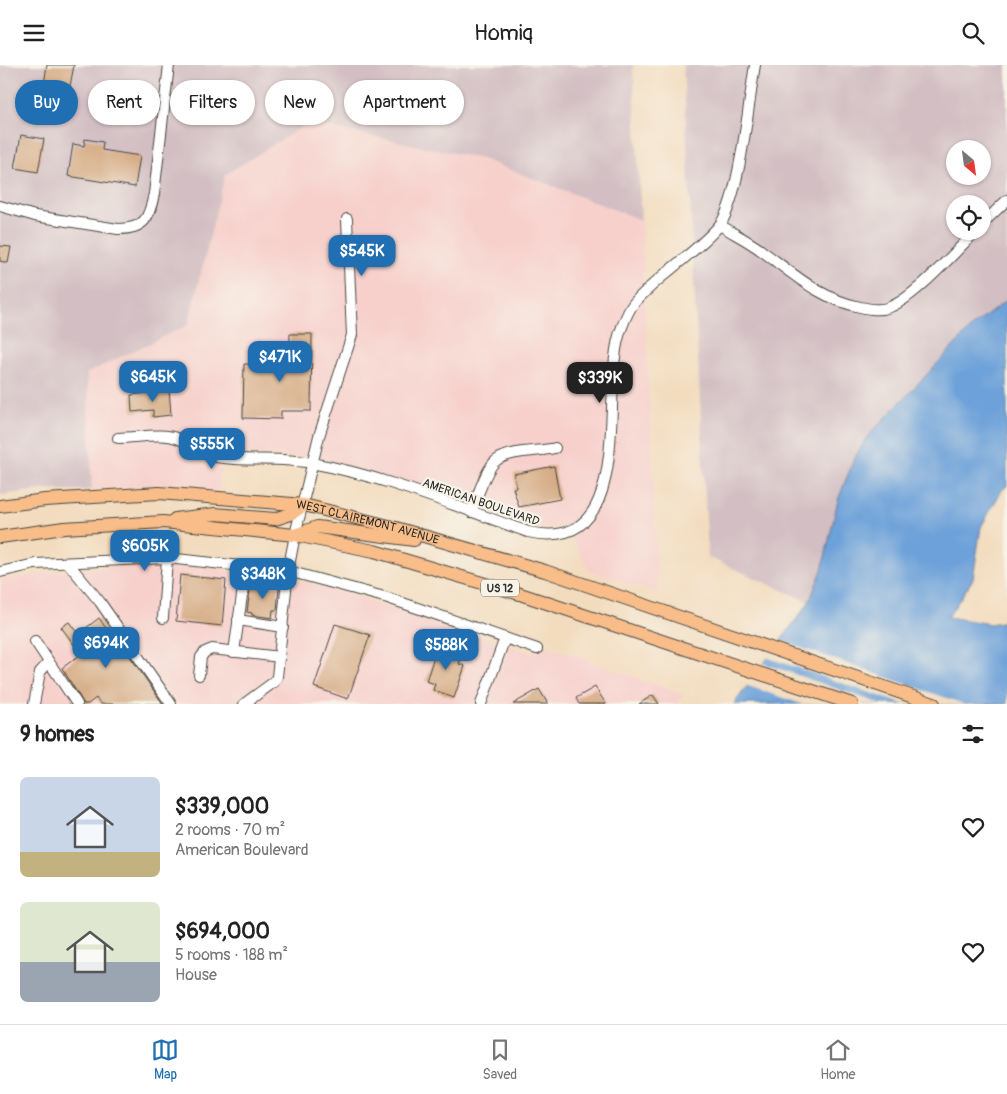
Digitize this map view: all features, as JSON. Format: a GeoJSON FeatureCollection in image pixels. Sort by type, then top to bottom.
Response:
{"type":"FeatureCollection","features":[{"type":"Feature","properties":{"kind":"main road","name":"WEST CLAIREMONT AVENUE"},"geometry":{"type":"LineString","coordinates":[[0,506],[45,500],[158,493],[304,505],[545,571],[934,704]]}},
{"type":"Feature","properties":{"kind":"main road"},"geometry":{"type":"LineString","coordinates":[[163,522],[215,514],[275,519],[291,514],[304,505]]}},
{"type":"Feature","properties":{"kind":"main road","name":"WEST CLAIREMONT AVENUE"},"geometry":{"type":"LineString","coordinates":[[0,537],[64,528],[163,522],[295,535],[374,551],[523,595],[852,704]]}},
{"type":"Feature","properties":{"kind":"main road"},"geometry":{"type":"LineString","coordinates":[[295,535],[317,527],[447,543]]}},
{"type":"Feature","properties":{"kind":"street"},"geometry":{"type":"LineString","coordinates":[[0,206],[35,216],[118,229],[130,229],[143,223],[150,214],[154,194],[169,65]]}},
{"type":"Feature","properties":{"kind":"street","name":"AMERICAN BOULEVARD"},"geometry":{"type":"LineString","coordinates":[[118,438],[171,436],[189,444],[198,452],[212,457],[228,459],[283,459],[312,463],[379,480],[528,532],[547,536],[570,530],[590,514],[600,497],[606,481],[611,437],[614,355],[621,329],[633,304],[720,225],[730,201],[740,156],[755,65]]}},
{"type":"Feature","properties":{"kind":"street"},"geometry":{"type":"LineString","coordinates":[[991,215],[1007,200]]}},
{"type":"Feature","properties":{"kind":"street"},"geometry":{"type":"LineString","coordinates":[[244,704],[276,680],[288,571],[295,535],[304,505],[318,436],[352,335],[347,219]]}},
{"type":"Feature","properties":{"kind":"street"},"geometry":{"type":"LineString","coordinates":[[720,225],[760,249],[816,291],[838,302],[873,310],[890,307],[902,300],[967,240]]}},
{"type":"Feature","properties":{"kind":"street"},"geometry":{"type":"LineString","coordinates":[[470,512],[487,472],[496,460],[510,455],[555,448]]}},
{"type":"Feature","properties":{"kind":"street"},"geometry":{"type":"LineString","coordinates":[[163,618],[167,558]]}},
{"type":"Feature","properties":{"kind":"street"},"geometry":{"type":"LineString","coordinates":[[0,572],[36,564],[167,558],[288,571],[388,598],[537,649]]}},
{"type":"Feature","properties":{"kind":"street"},"geometry":{"type":"LineString","coordinates":[[68,563],[100,602],[171,704]]}},
{"type":"Feature","properties":{"kind":"street"},"geometry":{"type":"LineString","coordinates":[[234,652],[246,567]]}},
{"type":"Feature","properties":{"kind":"street"},"geometry":{"type":"LineString","coordinates":[[238,620],[283,627]]}},
{"type":"Feature","properties":{"kind":"street"},"geometry":{"type":"LineString","coordinates":[[481,704],[505,638]]}},
{"type":"Feature","properties":{"kind":"street"},"geometry":{"type":"LineString","coordinates":[[35,641],[76,704]]}},
{"type":"Feature","properties":{"kind":"street"},"geometry":{"type":"LineString","coordinates":[[199,675],[202,657],[205,652],[212,649],[280,657]]}},
{"type":"Feature","properties":{"kind":"street"},"geometry":{"type":"LineString","coordinates":[[34,704],[40,672],[49,662]]}},
{"type":"Feature","properties":{"kind":"shaded area"},"geometry":{"type":"Polygon","coordinates":[[[0,65],[633,65],[641,220],[482,159],[318,125],[334,125],[334,80],[265,80],[265,125],[305,125],[225,175],[188,325],[87,373],[92,490],[42,490],[0,495],[0,65]]]}},
{"type":"Feature","properties":{"kind":"shaded area"},"geometry":{"type":"Polygon","coordinates":[[[683,65],[1007,65],[1007,300],[973,326],[882,420],[838,500],[822,570],[809,602],[708,557],[683,65]]]}},
{"type":"Feature","properties":{"kind":"shaded area"},"geometry":{"type":"Polygon","coordinates":[[[305,125],[318,125],[482,159],[641,220],[658,593],[590,571],[566,527],[541,529],[324,458],[221,453],[218,491],[136,487],[92,490],[87,373],[188,325],[225,175],[305,125]]]}},
{"type":"Feature","properties":{"kind":"shaded area"},"geometry":{"type":"Polygon","coordinates":[[[142,565],[211,568],[313,583],[533,653],[537,642],[684,695],[676,704],[0,704],[0,580],[57,571],[142,565]]]}},
{"type":"Feature","properties":{"kind":"water"},"geometry":{"type":"Polygon","coordinates":[[[1007,300],[1007,486],[1002,490],[981,527],[973,579],[948,617],[990,624],[1007,621],[1007,704],[734,704],[809,602],[822,570],[838,500],[854,459],[868,436],[973,326],[1007,300]]]}},
{"type":"Feature","properties":{"kind":"pier"},"geometry":{"type":"Polygon","coordinates":[[[778,640],[964,704],[903,704],[766,657],[778,640]]]}},
{"type":"Feature","properties":{"kind":"pier"},"geometry":{"type":"Polygon","coordinates":[[[762,663],[881,704],[802,704],[745,685],[762,663]]]}},
{"type":"Feature","properties":{"kind":"building"},"geometry":{"type":"Polygon","coordinates":[[[47,65],[74,65],[71,80],[45,80],[47,65]]]}},
{"type":"Feature","properties":{"kind":"building"},"geometry":{"type":"Polygon","coordinates":[[[21,135],[44,139],[38,172],[15,168],[21,135]]]}},
{"type":"Feature","properties":{"kind":"building"},"geometry":{"type":"Polygon","coordinates":[[[85,139],[103,142],[102,150],[140,156],[135,187],[68,176],[73,144],[84,146],[85,139]]]}},
{"type":"Feature","properties":{"kind":"building"},"geometry":{"type":"Polygon","coordinates":[[[0,246],[11,247],[8,263],[0,261],[0,246]]]}},
{"type":"Feature","properties":{"kind":"building"},"geometry":{"type":"Polygon","coordinates":[[[290,334],[312,334],[311,411],[281,411],[281,419],[243,418],[244,364],[289,365],[290,334]]]}},
{"type":"Feature","properties":{"kind":"building"},"geometry":{"type":"Polygon","coordinates":[[[169,388],[171,415],[153,417],[153,410],[132,412],[131,395],[158,392],[158,389],[169,388]]]}},
{"type":"Feature","properties":{"kind":"building"},"geometry":{"type":"Polygon","coordinates":[[[554,466],[560,499],[519,507],[513,488],[516,488],[514,474],[554,466]]]}},
{"type":"Feature","properties":{"kind":"building"},"geometry":{"type":"Polygon","coordinates":[[[180,575],[226,580],[222,626],[176,621],[180,575]]]}},
{"type":"Feature","properties":{"kind":"building"},"geometry":{"type":"Polygon","coordinates":[[[251,583],[279,587],[277,610],[273,610],[272,618],[252,615],[252,613],[247,612],[251,583]]]}},
{"type":"Feature","properties":{"kind":"building"},"geometry":{"type":"Polygon","coordinates":[[[99,618],[110,634],[113,632],[163,704],[101,704],[96,698],[88,704],[84,704],[62,668],[81,654],[61,627],[69,622],[78,634],[99,618]]]}},
{"type":"Feature","properties":{"kind":"building"},"geometry":{"type":"Polygon","coordinates":[[[335,624],[370,635],[348,699],[314,687],[335,624]]]}},
{"type":"Feature","properties":{"kind":"building"},"geometry":{"type":"Polygon","coordinates":[[[438,645],[463,653],[459,664],[465,666],[454,698],[433,690],[435,684],[426,681],[438,645]]]}},
{"type":"Feature","properties":{"kind":"building"},"geometry":{"type":"Polygon","coordinates":[[[595,687],[606,704],[579,704],[576,698],[595,687]]]}},
{"type":"Feature","properties":{"kind":"building"},"geometry":{"type":"Polygon","coordinates":[[[539,689],[548,704],[513,704],[539,689]]]}},
{"type":"Feature","properties":{"kind":"building"},"geometry":{"type":"Polygon","coordinates":[[[653,695],[659,704],[639,704],[653,695]]]}}]}
